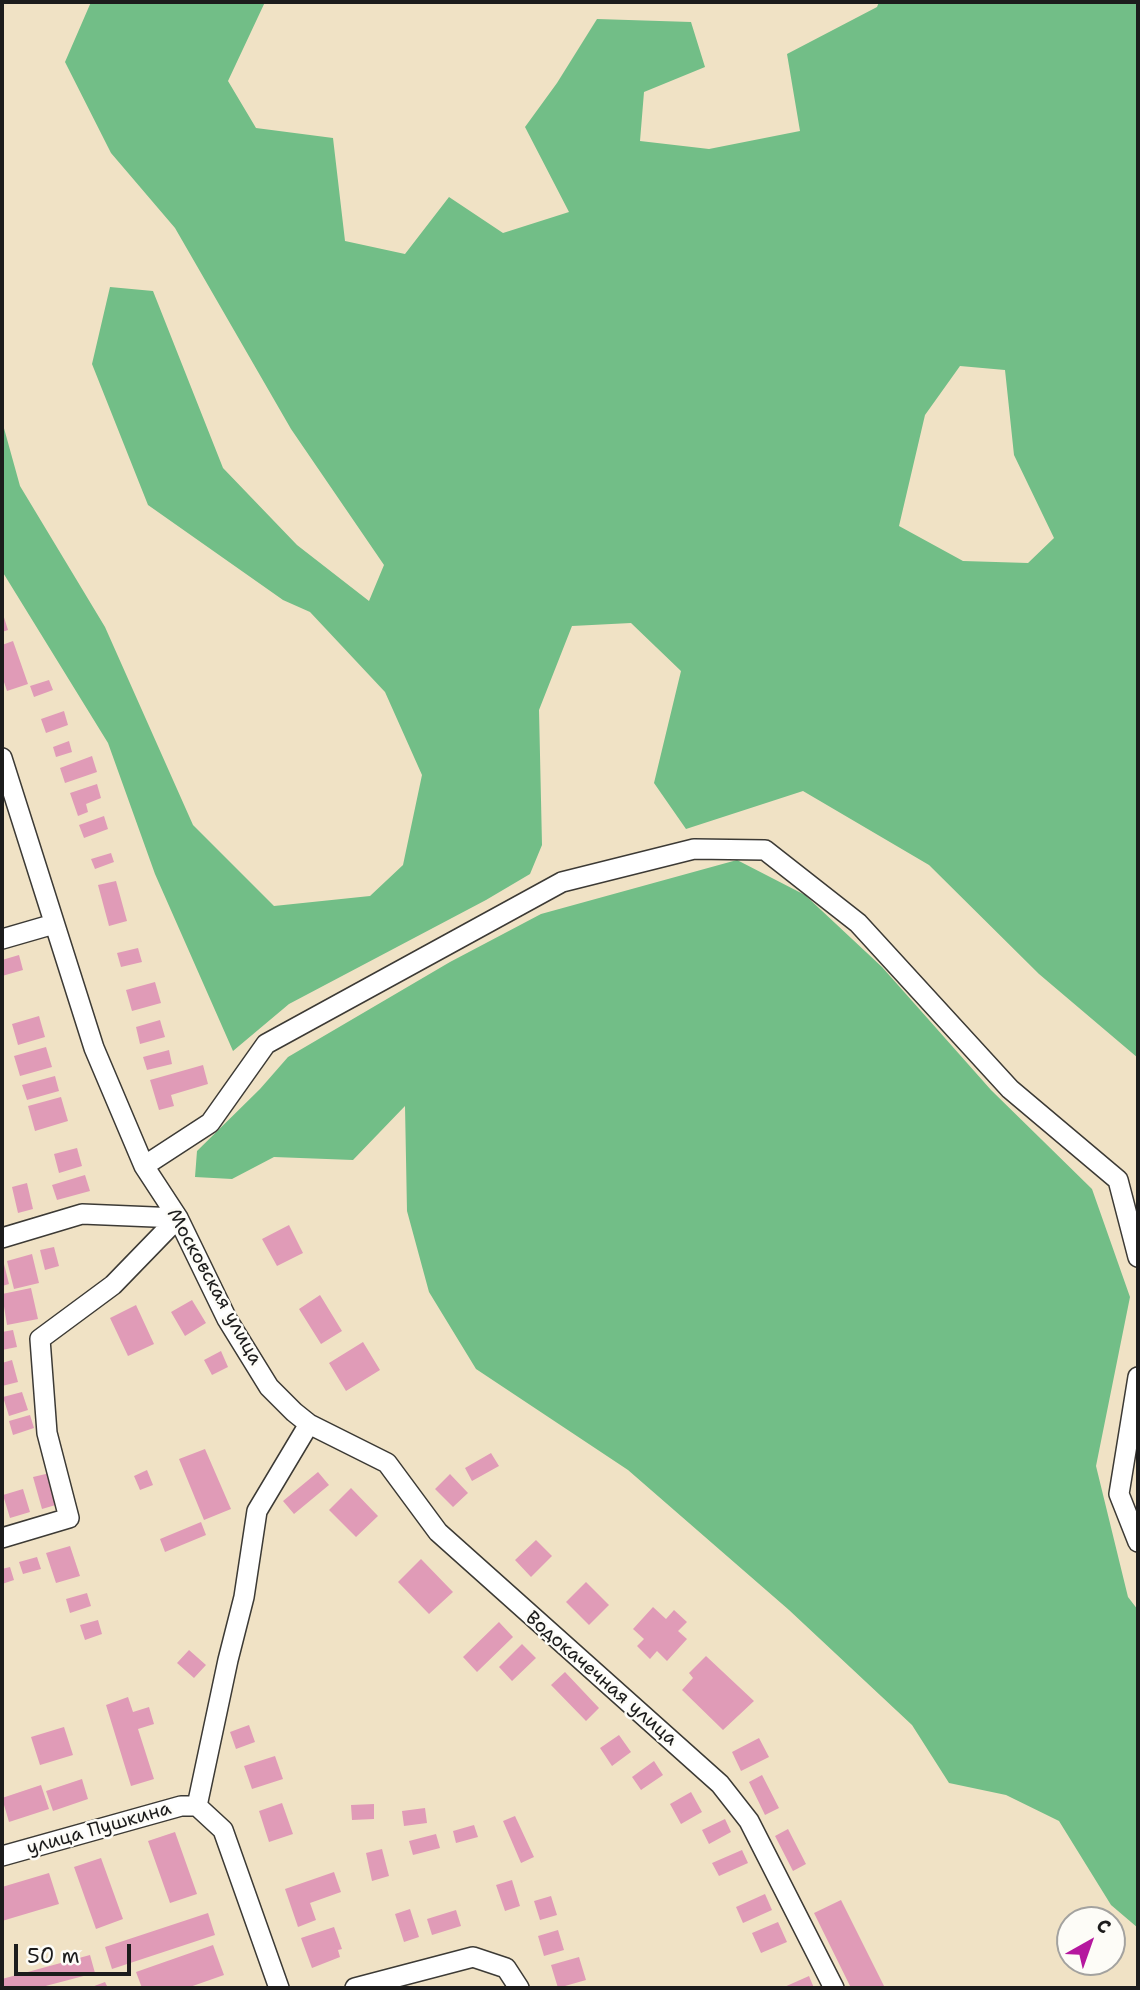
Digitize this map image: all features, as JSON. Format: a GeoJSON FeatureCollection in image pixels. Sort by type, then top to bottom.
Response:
{"type":"FeatureCollection","features":[{"type":"Feature","properties":{"kind":"street","name":"Московская улица"},"geometry":{"type":"LineString","coordinates":[[2,758],[94,1048],[144,1166],[178,1218],[227,1319],[269,1387],[309,1424]]}},
{"type":"Feature","properties":{"kind":"street"},"geometry":{"type":"LineString","coordinates":[[144,1166],[210,1123],[266,1044],[562,882],[694,849],[765,850],[858,923],[1010,1089],[1118,1180],[1138,1257]]}},
{"type":"Feature","properties":{"kind":"street"},"geometry":{"type":"LineString","coordinates":[[2,939],[54,924]]}},
{"type":"Feature","properties":{"kind":"street"},"geometry":{"type":"LineString","coordinates":[[2,1238],[82,1214],[178,1218]]}},
{"type":"Feature","properties":{"kind":"street"},"geometry":{"type":"LineString","coordinates":[[2,1538],[69,1518],[47,1433],[40,1339],[113,1285],[178,1218]]}},
{"type":"Feature","properties":{"kind":"street"},"geometry":{"type":"LineString","coordinates":[[1138,1377],[1119,1494],[1138,1542]]}},
{"type":"Feature","properties":{"kind":"street"},"geometry":{"type":"LineString","coordinates":[[279,1988],[223,1830],[197,1807],[244,1597],[257,1511],[309,1424]]}},
{"type":"Feature","properties":{"kind":"street","name":"Водокачечная улица"},"geometry":{"type":"LineString","coordinates":[[309,1424],[387,1463],[438,1532],[720,1784],[749,1821],[834,1988]]}},
{"type":"Feature","properties":{"kind":"street","name":"улица Пушкина"},"geometry":{"type":"LineString","coordinates":[[2,1856],[181,1806],[197,1807]]}},
{"type":"Feature","properties":{"kind":"street"},"geometry":{"type":"LineString","coordinates":[[355,1988],[473,1957],[506,1968],[519,1988]]}},
{"type":"Feature","properties":{"kind":"green space"},"geometry":{"type":"Polygon","coordinates":[[[91,2],[265,2],[228,81],[256,128],[333,138],[345,241],[405,254],[449,197],[503,233],[569,212],[525,127],[557,83],[597,19],[691,22],[705,67],[644,92],[640,141],[709,149],[800,131],[787,54],[877,7],[879,2],[1138,2],[1138,1058],[1039,974],[929,865],[803,791],[686,829],[654,783],[681,671],[631,623],[572,626],[539,710],[542,845],[530,874],[289,1004],[233,1051],[155,874],[108,743],[2,571],[2,421],[20,486],[105,627],[193,825],[274,906],[370,896],[403,865],[422,775],[385,692],[310,612],[283,600],[148,505],[92,364],[110,287],[153,291],[223,468],[297,545],[369,601],[384,565],[291,429],[175,228],[111,153],[65,62],[91,2]],[[960,366],[925,415],[899,526],[963,561],[1028,563],[1054,538],[1014,455],[1005,370],[960,366]]]}},
{"type":"Feature","properties":{"kind":"green space"},"geometry":{"type":"Polygon","coordinates":[[[737,860],[805,895],[882,967],[991,1090],[1092,1189],[1130,1297],[1096,1466],[1128,1597],[1138,1610],[1138,1928],[1126,1918],[1126,1906],[1111,1905],[1059,1821],[1006,1795],[949,1783],[912,1725],[789,1610],[628,1470],[476,1369],[429,1292],[407,1211],[405,1106],[353,1160],[274,1157],[232,1179],[195,1177],[197,1151],[260,1089],[288,1057],[450,962],[541,914],[737,860]]]}},
{"type":"Feature","properties":{"kind":"building"},"geometry":{"type":"Polygon","coordinates":[[[2,611],[8,630],[2,632],[2,611]]]}},
{"type":"Feature","properties":{"kind":"building"},"geometry":{"type":"Polygon","coordinates":[[[13,641],[28,684],[7,691],[2,676],[2,645],[13,641]]]}},
{"type":"Feature","properties":{"kind":"building"},"geometry":{"type":"Polygon","coordinates":[[[49,680],[53,690],[34,697],[30,686],[49,680]]]}},
{"type":"Feature","properties":{"kind":"building"},"geometry":{"type":"Polygon","coordinates":[[[64,711],[68,725],[46,733],[41,719],[64,711]]]}},
{"type":"Feature","properties":{"kind":"building"},"geometry":{"type":"Polygon","coordinates":[[[69,741],[72,752],[56,757],[53,747],[69,741]]]}},
{"type":"Feature","properties":{"kind":"building"},"geometry":{"type":"Polygon","coordinates":[[[92,756],[97,772],[65,783],[60,768],[92,756]]]}},
{"type":"Feature","properties":{"kind":"building"},"geometry":{"type":"Polygon","coordinates":[[[97,784],[101,798],[86,804],[88,812],[78,816],[70,793],[97,784]]]}},
{"type":"Feature","properties":{"kind":"building"},"geometry":{"type":"Polygon","coordinates":[[[104,816],[108,829],[84,838],[79,825],[104,816]]]}},
{"type":"Feature","properties":{"kind":"building"},"geometry":{"type":"Polygon","coordinates":[[[111,853],[114,862],[95,869],[91,859],[111,853]]]}},
{"type":"Feature","properties":{"kind":"building"},"geometry":{"type":"Polygon","coordinates":[[[116,881],[127,921],[109,926],[98,885],[116,881]]]}},
{"type":"Feature","properties":{"kind":"building"},"geometry":{"type":"Polygon","coordinates":[[[138,948],[142,962],[121,967],[117,953],[138,948]]]}},
{"type":"Feature","properties":{"kind":"building"},"geometry":{"type":"Polygon","coordinates":[[[19,955],[23,970],[2,976],[2,960],[19,955]]]}},
{"type":"Feature","properties":{"kind":"building"},"geometry":{"type":"Polygon","coordinates":[[[155,982],[161,1003],[132,1011],[126,990],[155,982]]]}},
{"type":"Feature","properties":{"kind":"building"},"geometry":{"type":"Polygon","coordinates":[[[39,1016],[45,1037],[18,1045],[12,1024],[39,1016]]]}},
{"type":"Feature","properties":{"kind":"building"},"geometry":{"type":"Polygon","coordinates":[[[160,1020],[165,1037],[140,1044],[136,1027],[160,1020]]]}},
{"type":"Feature","properties":{"kind":"building"},"geometry":{"type":"Polygon","coordinates":[[[46,1047],[52,1067],[20,1076],[14,1056],[46,1047]]]}},
{"type":"Feature","properties":{"kind":"building"},"geometry":{"type":"Polygon","coordinates":[[[169,1050],[172,1064],[147,1070],[143,1057],[169,1050]]]}},
{"type":"Feature","properties":{"kind":"building"},"geometry":{"type":"Polygon","coordinates":[[[203,1065],[208,1084],[171,1095],[174,1106],[159,1110],[150,1080],[203,1065]]]}},
{"type":"Feature","properties":{"kind":"building"},"geometry":{"type":"Polygon","coordinates":[[[55,1076],[59,1091],[27,1100],[22,1085],[55,1076]]]}},
{"type":"Feature","properties":{"kind":"building"},"geometry":{"type":"Polygon","coordinates":[[[61,1097],[68,1121],[35,1131],[28,1106],[61,1097]]]}},
{"type":"Feature","properties":{"kind":"building"},"geometry":{"type":"Polygon","coordinates":[[[77,1148],[82,1166],[59,1173],[54,1154],[77,1148]]]}},
{"type":"Feature","properties":{"kind":"building"},"geometry":{"type":"Polygon","coordinates":[[[85,1175],[90,1191],[57,1200],[52,1185],[85,1175]]]}},
{"type":"Feature","properties":{"kind":"building"},"geometry":{"type":"Polygon","coordinates":[[[27,1183],[33,1209],[18,1213],[12,1187],[27,1183]]]}},
{"type":"Feature","properties":{"kind":"building"},"geometry":{"type":"Polygon","coordinates":[[[289,1225],[303,1253],[277,1266],[262,1239],[289,1225]]]}},
{"type":"Feature","properties":{"kind":"building"},"geometry":{"type":"Polygon","coordinates":[[[54,1247],[59,1266],[45,1270],[40,1250],[54,1247]]]}},
{"type":"Feature","properties":{"kind":"building"},"geometry":{"type":"Polygon","coordinates":[[[32,1254],[39,1283],[14,1289],[7,1261],[32,1254]]]}},
{"type":"Feature","properties":{"kind":"building"},"geometry":{"type":"Polygon","coordinates":[[[2,1261],[9,1284],[2,1286],[2,1261]]]}},
{"type":"Feature","properties":{"kind":"building"},"geometry":{"type":"Polygon","coordinates":[[[31,1288],[38,1319],[7,1325],[2,1294],[31,1288]]]}},
{"type":"Feature","properties":{"kind":"building"},"geometry":{"type":"Polygon","coordinates":[[[320,1295],[342,1331],[321,1344],[299,1309],[320,1295]]]}},
{"type":"Feature","properties":{"kind":"building"},"geometry":{"type":"Polygon","coordinates":[[[192,1300],[206,1323],[185,1336],[171,1312],[192,1300]]]}},
{"type":"Feature","properties":{"kind":"building"},"geometry":{"type":"Polygon","coordinates":[[[136,1305],[154,1344],[128,1356],[110,1318],[136,1305]]]}},
{"type":"Feature","properties":{"kind":"building"},"geometry":{"type":"Polygon","coordinates":[[[13,1330],[17,1347],[2,1350],[2,1332],[13,1330]]]}},
{"type":"Feature","properties":{"kind":"building"},"geometry":{"type":"Polygon","coordinates":[[[363,1342],[380,1370],[346,1391],[329,1363],[363,1342]]]}},
{"type":"Feature","properties":{"kind":"building"},"geometry":{"type":"Polygon","coordinates":[[[221,1351],[228,1367],[212,1375],[204,1360],[221,1351]]]}},
{"type":"Feature","properties":{"kind":"building"},"geometry":{"type":"Polygon","coordinates":[[[12,1360],[18,1382],[2,1386],[2,1363],[12,1360]]]}},
{"type":"Feature","properties":{"kind":"building"},"geometry":{"type":"Polygon","coordinates":[[[22,1392],[28,1410],[9,1416],[3,1397],[22,1392]]]}},
{"type":"Feature","properties":{"kind":"building"},"geometry":{"type":"Polygon","coordinates":[[[30,1415],[34,1428],[13,1435],[9,1421],[30,1415]]]}},
{"type":"Feature","properties":{"kind":"building"},"geometry":{"type":"Polygon","coordinates":[[[205,1449],[231,1509],[204,1520],[179,1459],[205,1449]]]}},
{"type":"Feature","properties":{"kind":"building"},"geometry":{"type":"Polygon","coordinates":[[[491,1453],[499,1466],[472,1481],[465,1468],[491,1453]]]}},
{"type":"Feature","properties":{"kind":"building"},"geometry":{"type":"Polygon","coordinates":[[[147,1470],[153,1485],[140,1490],[134,1476],[147,1470]]]}},
{"type":"Feature","properties":{"kind":"building"},"geometry":{"type":"Polygon","coordinates":[[[318,1472],[329,1485],[294,1514],[283,1501],[318,1472]]]}},
{"type":"Feature","properties":{"kind":"building"},"geometry":{"type":"Polygon","coordinates":[[[50,1473],[59,1504],[42,1509],[33,1477],[50,1473]]]}},
{"type":"Feature","properties":{"kind":"building"},"geometry":{"type":"Polygon","coordinates":[[[450,1474],[468,1493],[453,1507],[435,1489],[450,1474]]]}},
{"type":"Feature","properties":{"kind":"building"},"geometry":{"type":"Polygon","coordinates":[[[351,1488],[378,1516],[356,1537],[329,1510],[351,1488]]]}},
{"type":"Feature","properties":{"kind":"building"},"geometry":{"type":"Polygon","coordinates":[[[23,1489],[30,1512],[10,1518],[3,1495],[23,1489]]]}},
{"type":"Feature","properties":{"kind":"building"},"geometry":{"type":"Polygon","coordinates":[[[201,1522],[206,1535],[165,1552],[160,1539],[201,1522]]]}},
{"type":"Feature","properties":{"kind":"building"},"geometry":{"type":"Polygon","coordinates":[[[536,1540],[552,1556],[531,1577],[515,1560],[536,1540]]]}},
{"type":"Feature","properties":{"kind":"building"},"geometry":{"type":"Polygon","coordinates":[[[70,1546],[80,1576],[56,1583],[46,1553],[70,1546]]]}},
{"type":"Feature","properties":{"kind":"building"},"geometry":{"type":"Polygon","coordinates":[[[37,1557],[41,1569],[23,1574],[19,1562],[37,1557]]]}},
{"type":"Feature","properties":{"kind":"building"},"geometry":{"type":"Polygon","coordinates":[[[421,1559],[453,1592],[429,1614],[398,1582],[421,1559]]]}},
{"type":"Feature","properties":{"kind":"building"},"geometry":{"type":"Polygon","coordinates":[[[10,1567],[14,1580],[2,1584],[2,1569],[10,1567]]]}},
{"type":"Feature","properties":{"kind":"building"},"geometry":{"type":"Polygon","coordinates":[[[586,1582],[609,1605],[589,1625],[566,1602],[586,1582]]]}},
{"type":"Feature","properties":{"kind":"building"},"geometry":{"type":"Polygon","coordinates":[[[87,1593],[91,1606],[70,1613],[66,1599],[87,1593]]]}},
{"type":"Feature","properties":{"kind":"building"},"geometry":{"type":"Polygon","coordinates":[[[653,1607],[666,1619],[674,1610],[687,1622],[678,1631],[687,1639],[667,1661],[657,1651],[650,1659],[637,1646],[644,1639],[633,1629],[653,1607]]]}},
{"type":"Feature","properties":{"kind":"building"},"geometry":{"type":"Polygon","coordinates":[[[98,1620],[102,1634],[85,1640],[80,1625],[98,1620]]]}},
{"type":"Feature","properties":{"kind":"building"},"geometry":{"type":"Polygon","coordinates":[[[499,1622],[513,1637],[477,1672],[463,1657],[499,1622]]]}},
{"type":"Feature","properties":{"kind":"building"},"geometry":{"type":"Polygon","coordinates":[[[522,1644],[536,1658],[512,1681],[499,1667],[522,1644]]]}},
{"type":"Feature","properties":{"kind":"building"},"geometry":{"type":"Polygon","coordinates":[[[189,1650],[206,1665],[194,1678],[177,1663],[189,1650]]]}},
{"type":"Feature","properties":{"kind":"building"},"geometry":{"type":"Polygon","coordinates":[[[706,1656],[754,1701],[723,1730],[682,1690],[693,1678],[689,1673],[706,1656]]]}},
{"type":"Feature","properties":{"kind":"building"},"geometry":{"type":"Polygon","coordinates":[[[565,1672],[599,1708],[586,1721],[551,1685],[565,1672]]]}},
{"type":"Feature","properties":{"kind":"building"},"geometry":{"type":"Polygon","coordinates":[[[128,1697],[133,1712],[149,1707],[154,1724],[138,1729],[154,1779],[131,1786],[106,1705],[128,1697]]]}},
{"type":"Feature","properties":{"kind":"building"},"geometry":{"type":"Polygon","coordinates":[[[249,1725],[255,1742],[236,1749],[230,1732],[249,1725]]]}},
{"type":"Feature","properties":{"kind":"building"},"geometry":{"type":"Polygon","coordinates":[[[64,1727],[73,1755],[40,1765],[31,1737],[64,1727]]]}},
{"type":"Feature","properties":{"kind":"building"},"geometry":{"type":"Polygon","coordinates":[[[619,1735],[631,1752],[612,1766],[600,1748],[619,1735]]]}},
{"type":"Feature","properties":{"kind":"building"},"geometry":{"type":"Polygon","coordinates":[[[759,1738],[769,1757],[741,1771],[732,1752],[759,1738]]]}},
{"type":"Feature","properties":{"kind":"building"},"geometry":{"type":"Polygon","coordinates":[[[275,1756],[283,1779],[252,1789],[244,1766],[275,1756]]]}},
{"type":"Feature","properties":{"kind":"building"},"geometry":{"type":"Polygon","coordinates":[[[654,1761],[663,1775],[641,1790],[632,1777],[654,1761]]]}},
{"type":"Feature","properties":{"kind":"building"},"geometry":{"type":"Polygon","coordinates":[[[762,1775],[779,1808],[765,1815],[749,1782],[762,1775]]]}},
{"type":"Feature","properties":{"kind":"building"},"geometry":{"type":"Polygon","coordinates":[[[82,1779],[88,1799],[53,1811],[46,1791],[82,1779]]]}},
{"type":"Feature","properties":{"kind":"building"},"geometry":{"type":"Polygon","coordinates":[[[41,1785],[49,1809],[9,1822],[2,1798],[41,1785]]]}},
{"type":"Feature","properties":{"kind":"building"},"geometry":{"type":"Polygon","coordinates":[[[691,1792],[702,1812],[681,1824],[670,1804],[691,1792]]]}},
{"type":"Feature","properties":{"kind":"building"},"geometry":{"type":"Polygon","coordinates":[[[282,1803],[293,1834],[269,1842],[259,1811],[282,1803]]]}},
{"type":"Feature","properties":{"kind":"building"},"geometry":{"type":"Polygon","coordinates":[[[374,1804],[374,1819],[352,1820],[351,1805],[374,1804]]]}},
{"type":"Feature","properties":{"kind":"building"},"geometry":{"type":"Polygon","coordinates":[[[425,1808],[427,1823],[404,1826],[402,1811],[425,1808]]]}},
{"type":"Feature","properties":{"kind":"building"},"geometry":{"type":"Polygon","coordinates":[[[515,1816],[534,1857],[521,1863],[503,1821],[515,1816]]]}},
{"type":"Feature","properties":{"kind":"building"},"geometry":{"type":"Polygon","coordinates":[[[725,1819],[731,1832],[709,1844],[702,1830],[725,1819]]]}},
{"type":"Feature","properties":{"kind":"building"},"geometry":{"type":"Polygon","coordinates":[[[474,1825],[478,1837],[456,1843],[453,1831],[474,1825]]]}},
{"type":"Feature","properties":{"kind":"building"},"geometry":{"type":"Polygon","coordinates":[[[788,1829],[806,1864],[793,1871],[775,1836],[788,1829]]]}},
{"type":"Feature","properties":{"kind":"building"},"geometry":{"type":"Polygon","coordinates":[[[175,1832],[197,1894],[170,1903],[148,1841],[175,1832]]]}},
{"type":"Feature","properties":{"kind":"building"},"geometry":{"type":"Polygon","coordinates":[[[436,1834],[440,1848],[413,1855],[409,1841],[436,1834]]]}},
{"type":"Feature","properties":{"kind":"building"},"geometry":{"type":"Polygon","coordinates":[[[382,1849],[389,1876],[372,1881],[366,1853],[382,1849]]]}},
{"type":"Feature","properties":{"kind":"building"},"geometry":{"type":"Polygon","coordinates":[[[742,1850],[748,1863],[719,1876],[712,1863],[742,1850]]]}},
{"type":"Feature","properties":{"kind":"building"},"geometry":{"type":"Polygon","coordinates":[[[101,1858],[123,1919],[96,1929],[74,1867],[101,1858]]]}},
{"type":"Feature","properties":{"kind":"building"},"geometry":{"type":"Polygon","coordinates":[[[334,1872],[341,1892],[310,1903],[316,1920],[298,1927],[285,1889],[334,1872]]]}},
{"type":"Feature","properties":{"kind":"building"},"geometry":{"type":"Polygon","coordinates":[[[49,1873],[59,1904],[2,1921],[2,1887],[49,1873]]]}},
{"type":"Feature","properties":{"kind":"building"},"geometry":{"type":"Polygon","coordinates":[[[512,1880],[520,1906],[505,1911],[496,1885],[512,1880]]]}},
{"type":"Feature","properties":{"kind":"building"},"geometry":{"type":"Polygon","coordinates":[[[765,1894],[772,1910],[743,1923],[736,1907],[765,1894]]]}},
{"type":"Feature","properties":{"kind":"building"},"geometry":{"type":"Polygon","coordinates":[[[551,1896],[557,1915],[540,1920],[534,1901],[551,1896]]]}},
{"type":"Feature","properties":{"kind":"building"},"geometry":{"type":"Polygon","coordinates":[[[841,1900],[885,1988],[851,1988],[814,1913],[841,1900]]]}},
{"type":"Feature","properties":{"kind":"building"},"geometry":{"type":"Polygon","coordinates":[[[410,1909],[419,1937],[404,1942],[395,1914],[410,1909]]]}},
{"type":"Feature","properties":{"kind":"building"},"geometry":{"type":"Polygon","coordinates":[[[456,1910],[461,1926],[432,1935],[427,1919],[456,1910]]]}},
{"type":"Feature","properties":{"kind":"building"},"geometry":{"type":"Polygon","coordinates":[[[208,1913],[215,1935],[112,1969],[105,1947],[208,1913]]]}},
{"type":"Feature","properties":{"kind":"building"},"geometry":{"type":"Polygon","coordinates":[[[778,1922],[787,1942],[761,1953],[752,1933],[778,1922]]]}},
{"type":"Feature","properties":{"kind":"building"},"geometry":{"type":"Polygon","coordinates":[[[334,1927],[342,1949],[338,1950],[340,1957],[312,1968],[301,1938],[334,1927]]]}},
{"type":"Feature","properties":{"kind":"building"},"geometry":{"type":"Polygon","coordinates":[[[558,1930],[564,1950],[544,1956],[538,1936],[558,1930]]]}},
{"type":"Feature","properties":{"kind":"building"},"geometry":{"type":"Polygon","coordinates":[[[213,1945],[224,1975],[187,1988],[142,1988],[136,1972],[213,1945]]]}},
{"type":"Feature","properties":{"kind":"building"},"geometry":{"type":"Polygon","coordinates":[[[90,1955],[95,1973],[38,1988],[2,1988],[2,1979],[90,1955]]]}},
{"type":"Feature","properties":{"kind":"building"},"geometry":{"type":"Polygon","coordinates":[[[579,1957],[586,1980],[558,1988],[551,1965],[579,1957]]]}},
{"type":"Feature","properties":{"kind":"building"},"geometry":{"type":"Polygon","coordinates":[[[809,1976],[814,1988],[782,1988],[809,1976]]]}},
{"type":"Feature","properties":{"kind":"building"},"geometry":{"type":"Polygon","coordinates":[[[105,1982],[108,1988],[89,1988],[105,1982]]]}}]}
